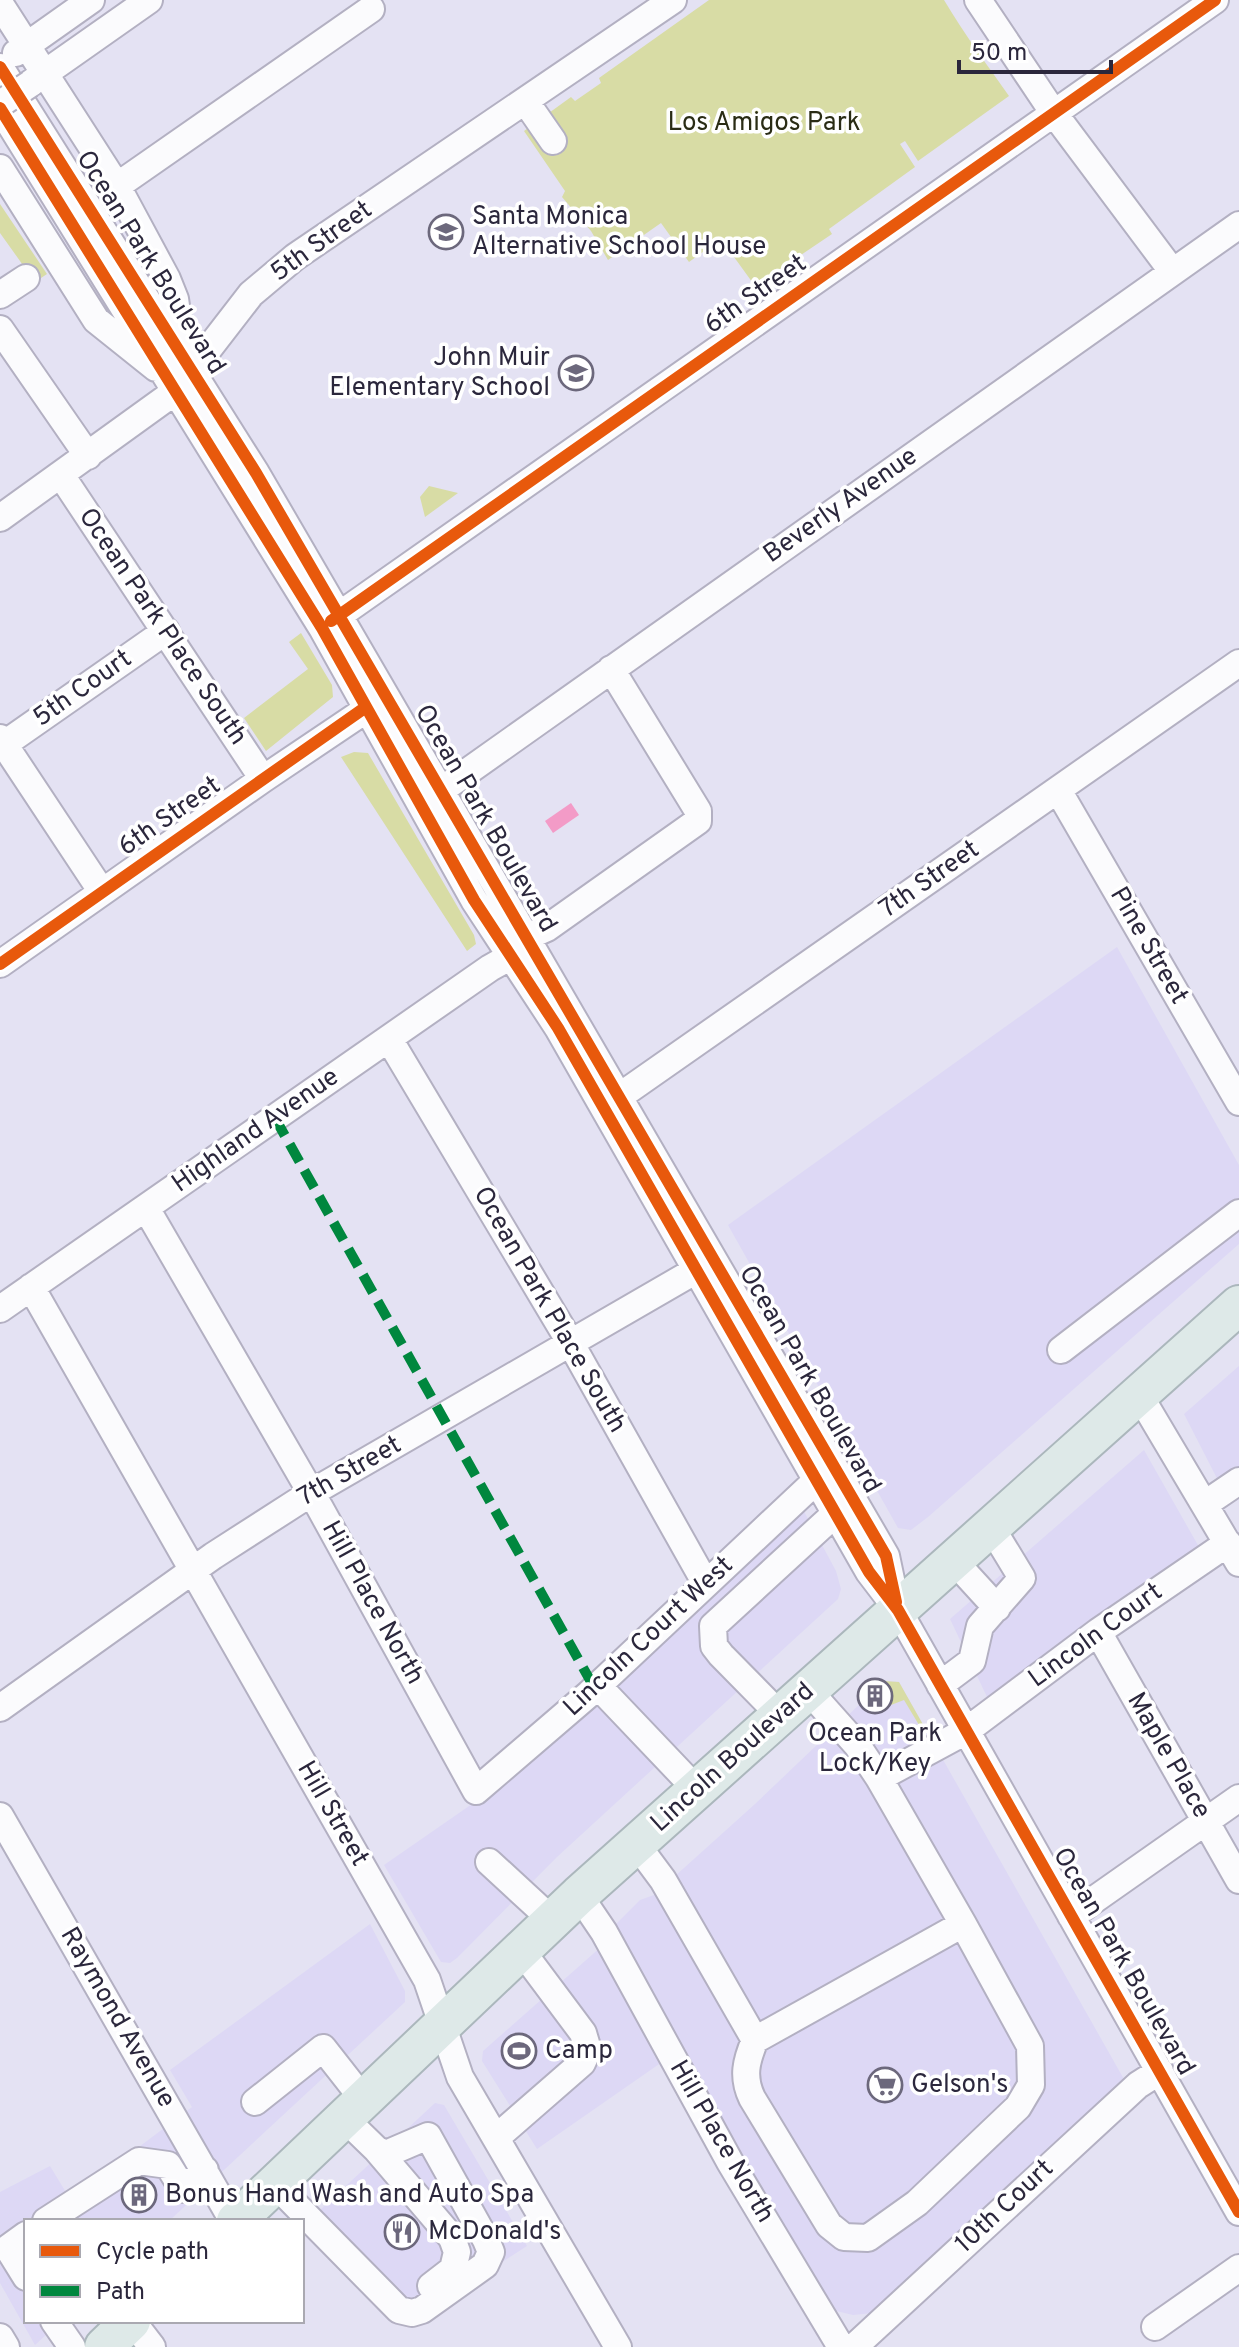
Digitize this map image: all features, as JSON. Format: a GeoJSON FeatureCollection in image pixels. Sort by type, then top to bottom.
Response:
{"type":"FeatureCollection","features":[{"type":"Feature","properties":{"kind":"highway","name":"Lincoln Boulevard"},"geometry":{"type":"LineString","coordinates":[[237,2219],[579,1895],[1239,1305]]}},
{"type":"Feature","properties":{"kind":"highway"},"geometry":{"type":"LineString","coordinates":[[104,2347],[129,2323]]}},
{"type":"Feature","properties":{"kind":"street"},"geometry":{"type":"LineString","coordinates":[[11,57],[91,0]]}},
{"type":"Feature","properties":{"kind":"street"},"geometry":{"type":"LineString","coordinates":[[0,106],[149,0]]}},
{"type":"Feature","properties":{"kind":"street"},"geometry":{"type":"LineString","coordinates":[[978,0],[1053,112],[1172,271]]}},
{"type":"Feature","properties":{"kind":"street","name":"6th Street"},"geometry":{"type":"LineString","coordinates":[[331,621],[1215,0]]}},
{"type":"Feature","properties":{"kind":"street","name":"5th Street"},"geometry":{"type":"LineString","coordinates":[[0,518],[88,456],[179,374],[251,294],[295,257],[526,102],[664,3]]}},
{"type":"Feature","properties":{"kind":"street","name":"Ocean Park Boulevard"},"geometry":{"type":"LineString","coordinates":[[0,4],[11,57],[179,374]]}},
{"type":"Feature","properties":{"kind":"street"},"geometry":{"type":"LineString","coordinates":[[117,186],[371,9]]}},
{"type":"Feature","properties":{"kind":"street","name":"Ocean Park Boulevard"},"geometry":{"type":"LineString","coordinates":[[11,57],[38,78],[117,186],[171,287],[179,374]]}},
{"type":"Feature","properties":{"kind":"street"},"geometry":{"type":"LineString","coordinates":[[526,102],[553,141]]}},
{"type":"Feature","properties":{"kind":"street","name":"Ocean Park Boulevard"},"geometry":{"type":"LineString","coordinates":[[0,106],[179,374],[331,621],[415,743],[443,789],[520,946]]}},
{"type":"Feature","properties":{"kind":"street","name":"Ocean Park Boulevard"},"geometry":{"type":"LineString","coordinates":[[0,168],[96,320],[179,374]]}},
{"type":"Feature","properties":{"kind":"street","name":"Beverly Avenue"},"geometry":{"type":"LineString","coordinates":[[443,789],[1239,225]]}},
{"type":"Feature","properties":{"kind":"street"},"geometry":{"type":"LineString","coordinates":[[0,295],[26,278]]}},
{"type":"Feature","properties":{"kind":"street"},"geometry":{"type":"LineString","coordinates":[[0,329],[88,456]]}},
{"type":"Feature","properties":{"kind":"street","name":"Ocean Park Place South"},"geometry":{"type":"LineString","coordinates":[[61,475],[263,779]]}},
{"type":"Feature","properties":{"kind":"street","name":"Ocean Park Boulevard"},"geometry":{"type":"LineString","coordinates":[[331,621],[366,707],[474,900],[520,946]]}},
{"type":"Feature","properties":{"kind":"street","name":"5th Court"},"geometry":{"type":"LineString","coordinates":[[1,743],[166,631]]}},
{"type":"Feature","properties":{"kind":"street","name":"7th Street"},"geometry":{"type":"LineString","coordinates":[[620,1096],[1239,663]]}},
{"type":"Feature","properties":{"kind":"street","name":"Highland Avenue"},"geometry":{"type":"LineString","coordinates":[[0,1309],[698,821],[698,811],[611,669]]}},
{"type":"Feature","properties":{"kind":"street"},"geometry":{"type":"LineString","coordinates":[[366,707],[379,701],[397,728],[415,743]]}},
{"type":"Feature","properties":{"kind":"street","name":"6th Street"},"geometry":{"type":"LineString","coordinates":[[0,964],[366,707]]}},
{"type":"Feature","properties":{"kind":"street"},"geometry":{"type":"LineString","coordinates":[[307,748],[365,735],[381,736],[410,761],[429,786],[438,791],[443,789]]}},
{"type":"Feature","properties":{"kind":"street"},"geometry":{"type":"LineString","coordinates":[[1,743],[102,892]]}},
{"type":"Feature","properties":{"kind":"street","name":"Pine Street"},"geometry":{"type":"LineString","coordinates":[[1058,790],[1239,1102]]}},
{"type":"Feature","properties":{"kind":"street"},"geometry":{"type":"LineString","coordinates":[[520,946],[556,1001],[565,1022]]}},
{"type":"Feature","properties":{"kind":"street","name":"Ocean Park Boulevard"},"geometry":{"type":"LineString","coordinates":[[565,1022],[620,1096],[869,1572],[898,1610],[1239,2212]]}},
{"type":"Feature","properties":{"kind":"street","name":"Ocean Park Boulevard"},"geometry":{"type":"LineString","coordinates":[[565,1022],[707,1264],[886,1556],[898,1610]]}},
{"type":"Feature","properties":{"kind":"street","name":"Ocean Park Place South"},"geometry":{"type":"LineString","coordinates":[[389,1039],[570,1342],[706,1584]]}},
{"type":"Feature","properties":{"kind":"street","name":"Hill Place North"},"geometry":{"type":"LineString","coordinates":[[146,1208],[311,1493],[476,1791]]}},
{"type":"Feature","properties":{"kind":"street"},"geometry":{"type":"LineString","coordinates":[[1061,1350],[1239,1213]]}},
{"type":"Feature","properties":{"kind":"street","name":"7th Street"},"geometry":{"type":"LineString","coordinates":[[0,1708],[192,1571],[311,1493],[707,1264]]}},
{"type":"Feature","properties":{"kind":"street","name":"Hill Street"},"geometry":{"type":"LineString","coordinates":[[31,1287],[427,1980],[460,2077],[618,2347]]}},
{"type":"Feature","properties":{"kind":"street"},"geometry":{"type":"LineString","coordinates":[[1138,1393],[1233,1553]]}},
{"type":"Feature","properties":{"kind":"street","name":"Lincoln Court West"},"geometry":{"type":"LineString","coordinates":[[476,1791],[598,1686],[818,1479]]}},
{"type":"Feature","properties":{"kind":"street"},"geometry":{"type":"LineString","coordinates":[[1205,1504],[1239,1481]]}},
{"type":"Feature","properties":{"kind":"street"},"geometry":{"type":"LineString","coordinates":[[780,1715],[714,1646],[713,1626],[837,1512]]}},
{"type":"Feature","properties":{"kind":"street"},"geometry":{"type":"LineString","coordinates":[[940,1685],[972,1661],[980,1626],[1022,1578],[991,1527]]}},
{"type":"Feature","properties":{"kind":"street","name":"Lincoln Court"},"geometry":{"type":"LineString","coordinates":[[879,1778],[966,1731],[1098,1632],[1233,1553]]}},
{"type":"Feature","properties":{"kind":"street"},"geometry":{"type":"LineString","coordinates":[[954,1561],[997,1608]]}},
{"type":"Feature","properties":{"kind":"street","name":"Maple Place"},"geometry":{"type":"LineString","coordinates":[[1098,1632],[1239,1880]]}},
{"type":"Feature","properties":{"kind":"street"},"geometry":{"type":"LineString","coordinates":[[598,1686],[697,1790]]}},
{"type":"Feature","properties":{"kind":"street"},"geometry":{"type":"LineString","coordinates":[[808,1690],[857,1745],[879,1778],[963,1924],[1030,2046],[1031,2085],[1018,2107],[917,2203],[868,2238],[844,2237],[829,2225],[752,2098],[745,2076],[746,2061],[755,2040],[963,1924]]}},
{"type":"Feature","properties":{"kind":"street"},"geometry":{"type":"LineString","coordinates":[[1071,1916],[1239,1798]]}},
{"type":"Feature","properties":{"kind":"street","name":"Raymond Avenue"},"geometry":{"type":"LineString","coordinates":[[0,1816],[234,2219]]}},
{"type":"Feature","properties":{"kind":"street"},"geometry":{"type":"LineString","coordinates":[[637,1845],[663,1880],[755,2040]]}},
{"type":"Feature","properties":{"kind":"street"},"geometry":{"type":"LineString","coordinates":[[489,1862],[552,1920]]}},
{"type":"Feature","properties":{"kind":"street","name":"Hill Place North"},"geometry":{"type":"LineString","coordinates":[[579,1895],[604,1932],[730,2162],[841,2347]]}},
{"type":"Feature","properties":{"kind":"street"},"geometry":{"type":"LineString","coordinates":[[497,2137],[582,2063],[588,2050],[583,2033],[521,1950]]}},
{"type":"Feature","properties":{"kind":"street"},"geometry":{"type":"LineString","coordinates":[[255,2102],[323,2048],[377,2150],[452,2238],[457,2252],[453,2269],[405,2312]]}},
{"type":"Feature","properties":{"kind":"street","name":"10th Court"},"geometry":{"type":"LineString","coordinates":[[854,2347],[1138,2085],[1160,2071]]}},
{"type":"Feature","properties":{"kind":"street"},"geometry":{"type":"LineString","coordinates":[[377,2150],[386,2154],[428,2136],[491,2252],[485,2265],[405,2312]]}},
{"type":"Feature","properties":{"kind":"street"},"geometry":{"type":"LineString","coordinates":[[49,2219],[139,2161],[168,2165],[183,2189],[205,2170]]}},
{"type":"Feature","properties":{"kind":"street"},"geometry":{"type":"LineString","coordinates":[[275,2184],[405,2312]]}},
{"type":"Feature","properties":{"kind":"street"},"geometry":{"type":"LineString","coordinates":[[11,2245],[24,2273]]}},
{"type":"Feature","properties":{"kind":"street"},"geometry":{"type":"LineString","coordinates":[[1155,2327],[1239,2268]]}},
{"type":"Feature","properties":{"kind":"street"},"geometry":{"type":"LineString","coordinates":[[55,2323],[72,2347]]}},
{"type":"Feature","properties":{"kind":"street"},"geometry":{"type":"LineString","coordinates":[[133,2323],[152,2347]]}},
{"type":"Feature","properties":{"kind":"street"},"geometry":{"type":"LineString","coordinates":[[0,2337],[6,2347]]}},
{"type":"Feature","properties":{"kind":"shaded area"},"geometry":{"type":"Polygon","coordinates":[[[571,803],[579,815],[553,833],[545,821],[571,803]]]}},
{"type":"Feature","properties":{"kind":"shaded area"},"geometry":{"type":"Polygon","coordinates":[[[1117,947],[1239,1165],[1239,1244],[928,1517],[911,1530],[898,1528],[728,1225],[1117,947]]]}},
{"type":"Feature","properties":{"kind":"shaded area"},"geometry":{"type":"Polygon","coordinates":[[[1239,1366],[1239,1481],[1224,1492],[1184,1414],[1239,1366]]]}},
{"type":"Feature","properties":{"kind":"shaded area"},"geometry":{"type":"Polygon","coordinates":[[[1144,1450],[1199,1547],[988,1699],[950,1619],[1144,1450]]]}},
{"type":"Feature","properties":{"kind":"shaded area"},"geometry":{"type":"Polygon","coordinates":[[[800,1504],[836,1571],[841,1589],[838,1599],[557,1857],[457,1958],[450,1963],[441,1962],[384,1865],[498,1786],[800,1504]]]}},
{"type":"Feature","properties":{"kind":"shaded area"},"geometry":{"type":"Polygon","coordinates":[[[884,1681],[899,1682],[1125,2081],[873,2313],[853,2315],[832,2310],[820,2293],[612,1928],[640,1900],[654,1895],[755,1804],[884,1681]]]}},
{"type":"Feature","properties":{"kind":"shaded area"},"geometry":{"type":"Polygon","coordinates":[[[370,1924],[405,1991],[405,2002],[171,2219],[24,2219],[24,2323],[59,2323],[35,2345],[0,2283],[0,2192],[50,2166],[70,2199],[192,2107],[170,2070],[370,1924]]]}},
{"type":"Feature","properties":{"kind":"shaded area"},"geometry":{"type":"Polygon","coordinates":[[[602,1946],[665,2060],[537,2149],[482,2061],[483,2051],[602,1946]]]}},
{"type":"Feature","properties":{"kind":"shaded area"},"geometry":{"type":"Polygon","coordinates":[[[435,2103],[444,2105],[527,2246],[403,2326],[305,2224],[435,2103]]]}},
{"type":"Feature","properties":{"kind":"green space","name":"Los Amigos Park"},"geometry":{"type":"Polygon","coordinates":[[[709,0],[944,0],[1009,96],[918,161],[905,141],[900,144],[915,167],[829,229],[832,234],[755,286],[721,239],[689,262],[661,223],[608,260],[591,231],[562,197],[565,191],[524,131],[571,97],[575,101],[601,83],[599,78],[709,0]]]}},
{"type":"Feature","properties":{"kind":"green space"},"geometry":{"type":"Polygon","coordinates":[[[0,204],[47,274],[35,282],[0,233],[0,204]]]}},
{"type":"Feature","properties":{"kind":"green space"},"geometry":{"type":"Polygon","coordinates":[[[429,486],[458,493],[425,517],[420,497],[429,486]]]}},
{"type":"Feature","properties":{"kind":"green space"},"geometry":{"type":"Polygon","coordinates":[[[301,633],[332,685],[333,697],[266,751],[244,718],[308,669],[289,642],[301,633]]]}},
{"type":"Feature","properties":{"kind":"green space"},"geometry":{"type":"Polygon","coordinates":[[[354,752],[368,753],[474,935],[476,944],[467,951],[341,757],[354,752]]]}},
{"type":"Feature","properties":{"kind":"green space"},"geometry":{"type":"Polygon","coordinates":[[[884,1681],[899,1682],[925,1728],[914,1734],[906,1733],[919,1725],[904,1700],[891,1705],[876,1688],[884,1681]]]}},
{"type":"Feature","properties":{"kind":"marked path"},"geometry":{"type":"LineString","coordinates":[[275,1118],[595,1689]]}},
{"type":"Feature","properties":{"kind":"cycle path"},"geometry":{"type":"LineString","coordinates":[[331,621],[1215,0]]}},
{"type":"Feature","properties":{"kind":"cycle path"},"geometry":{"type":"LineString","coordinates":[[0,67],[256,473],[886,1556],[896,1602]]}},
{"type":"Feature","properties":{"kind":"cycle path"},"geometry":{"type":"LineString","coordinates":[[0,108],[322,628],[474,900],[558,1028],[869,1572],[898,1610],[1239,2212]]}},
{"type":"Feature","properties":{"kind":"cycle path"},"geometry":{"type":"LineString","coordinates":[[0,964],[366,707]]}},
{"type":"Feature","properties":{"kind":"place","name":"Santa Monica Alternative School House"},"geometry":{"type":"Point","coordinates":[446,232]}},
{"type":"Feature","properties":{"kind":"place","name":"John Muir Elementary School"},"geometry":{"type":"Point","coordinates":[576,373]}},
{"type":"Feature","properties":{"kind":"place","name":"Ocean Park Lock/Key"},"geometry":{"type":"Point","coordinates":[875,1696]}},
{"type":"Feature","properties":{"kind":"place","name":"Camp"},"geometry":{"type":"Point","coordinates":[519,2051]}},
{"type":"Feature","properties":{"kind":"place","name":"Gelson's"},"geometry":{"type":"Point","coordinates":[885,2085]}},
{"type":"Feature","properties":{"kind":"place","name":"Bonus Hand Wash and Auto Spa"},"geometry":{"type":"Point","coordinates":[139,2195]}},
{"type":"Feature","properties":{"kind":"place","name":"McDonald's"},"geometry":{"type":"Point","coordinates":[402,2232]}}]}
